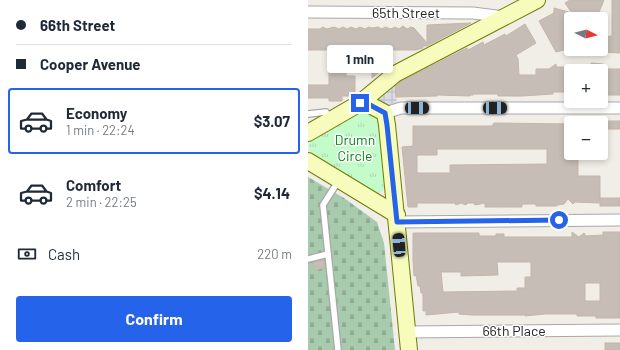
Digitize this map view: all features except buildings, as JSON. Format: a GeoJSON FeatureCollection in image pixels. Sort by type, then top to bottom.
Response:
{"type":"FeatureCollection","features":[{"type":"Feature","properties":{"kind":"main road"},"geometry":{"type":"LineString","coordinates":[[309,132],[360,103],[395,74],[538,0]]}},
{"type":"Feature","properties":{"kind":"main road"},"geometry":{"type":"LineString","coordinates":[[360,103],[370,105],[385,113],[397,218],[409,350]]}},
{"type":"Feature","properties":{"kind":"main road"},"geometry":{"type":"LineString","coordinates":[[308,161],[397,218]]}},
{"type":"Feature","properties":{"kind":"street","name":"65th Street"},"geometry":{"type":"LineString","coordinates":[[308,12],[473,13],[504,17]]}},
{"type":"Feature","properties":{"kind":"street"},"geometry":{"type":"LineString","coordinates":[[385,113],[401,108],[620,108]]}},
{"type":"Feature","properties":{"kind":"street"},"geometry":{"type":"LineString","coordinates":[[397,218],[620,220]]}},
{"type":"Feature","properties":{"kind":"street","name":"66th Place"},"geometry":{"type":"LineString","coordinates":[[407,332],[620,330]]}},
{"type":"Feature","properties":{"kind":"lane"},"geometry":{"type":"LineString","coordinates":[[308,114],[326,112],[331,120]]}},
{"type":"Feature","properties":{"kind":"lane"},"geometry":{"type":"LineString","coordinates":[[338,350],[323,205],[339,180]]}},
{"type":"Feature","properties":{"kind":"lane"},"geometry":{"type":"LineString","coordinates":[[308,259],[328,254]]}},
{"type":"Feature","properties":{"kind":"green space","name":"Drumn Circle"},"geometry":{"type":"Polygon","coordinates":[[[364,109],[377,112],[389,179],[383,191],[379,193],[369,191],[310,154],[309,149],[309,143],[313,137],[364,109]]]}},
{"type":"Feature","properties":{"kind":"green space"},"geometry":{"type":"Polygon","coordinates":[[[308,177],[344,198],[377,222],[384,243],[395,350],[308,350],[308,177]]]}},
{"type":"Feature","properties":{"kind":"shaded area"},"geometry":{"type":"Polygon","coordinates":[[[394,84],[397,102],[385,107],[370,100],[394,84]]]}},
{"type":"Feature","properties":{"kind":"route"},"geometry":{"type":"LineString","coordinates":[[360,103],[370,105],[385,113],[397,222],[559,220]]}}]}
